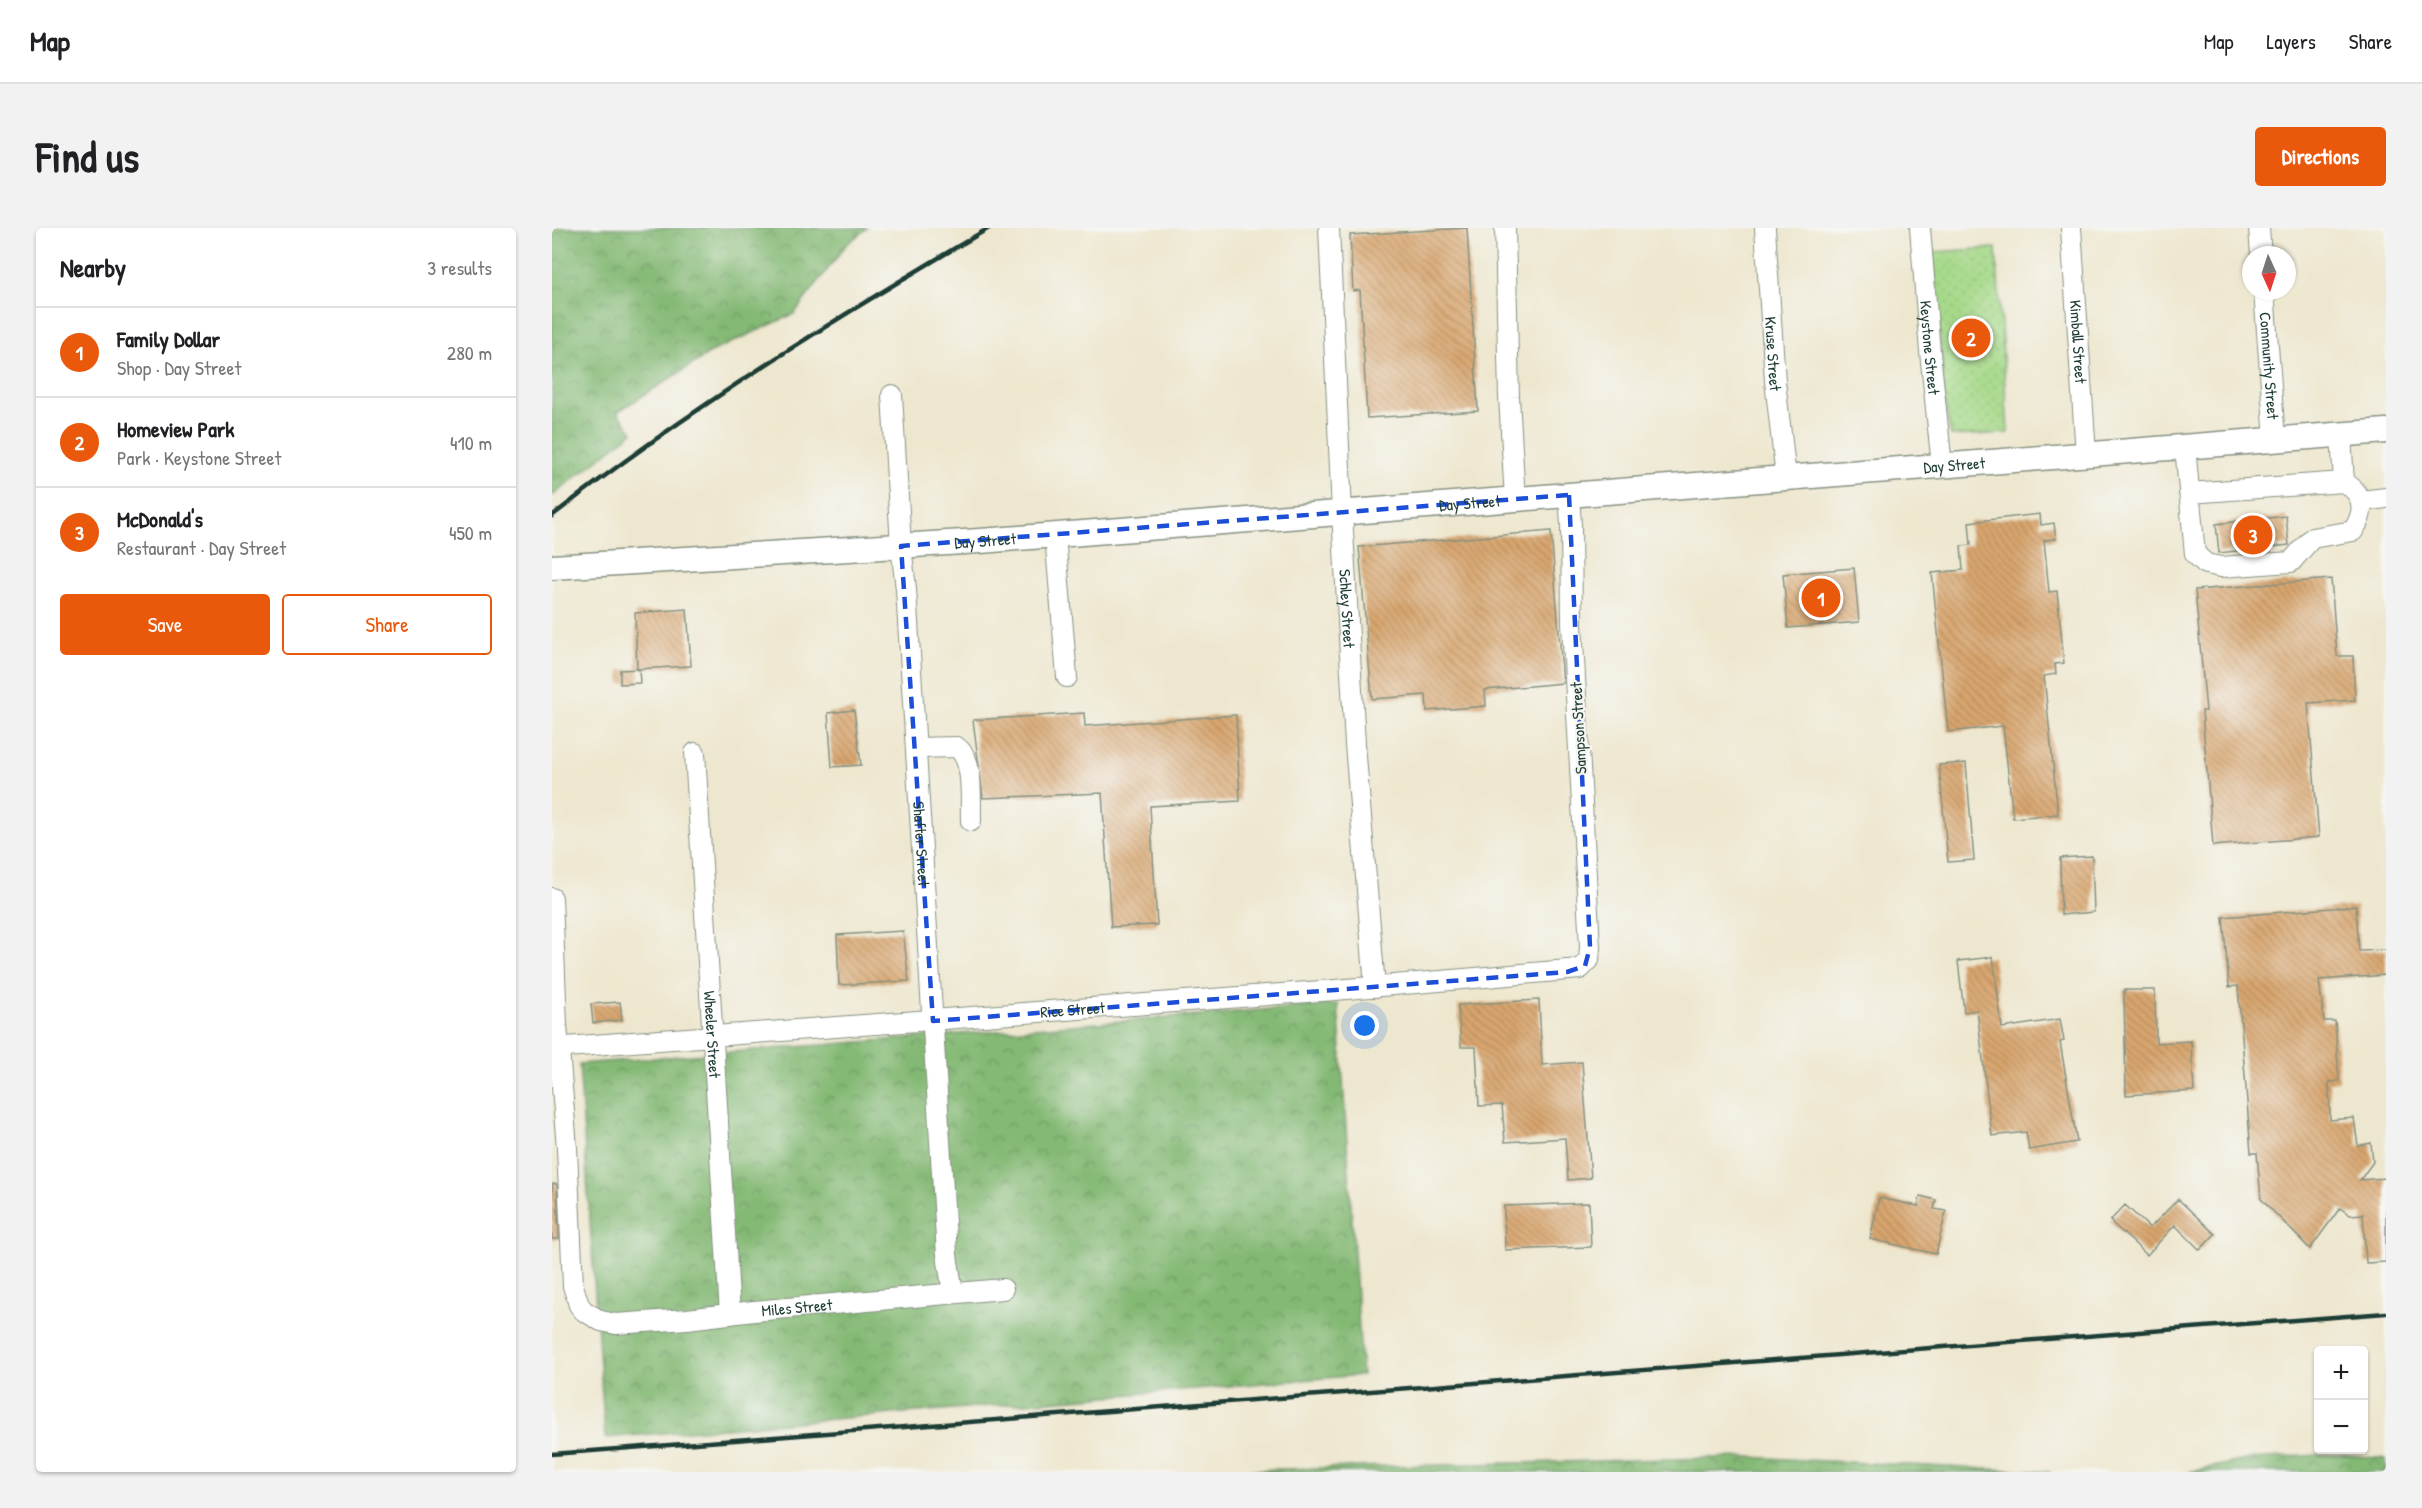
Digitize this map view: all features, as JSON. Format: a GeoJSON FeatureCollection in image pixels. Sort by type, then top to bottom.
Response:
{"type":"FeatureCollection","features":[{"type":"Feature","properties":{"kind":"main road","name":"Day Street"},"geometry":{"type":"LineString","coordinates":[[558,566],[1055,535],[2386,431]]}},
{"type":"Feature","properties":{"kind":"street","name":"Schley Street"},"geometry":{"type":"LineString","coordinates":[[1329,228],[1355,744],[1375,987]]}},
{"type":"Feature","properties":{"kind":"street"},"geometry":{"type":"LineString","coordinates":[[1505,228],[1509,397],[1515,500]]}},
{"type":"Feature","properties":{"kind":"street","name":"Kruse Street"},"geometry":{"type":"LineString","coordinates":[[1766,228],[1775,381],[1786,478]]}},
{"type":"Feature","properties":{"kind":"street","name":"Keystone Street"},"geometry":{"type":"LineString","coordinates":[[1920,228],[1942,466]]}},
{"type":"Feature","properties":{"kind":"street","name":"Kimball Street"},"geometry":{"type":"LineString","coordinates":[[2071,228],[2086,454]]}},
{"type":"Feature","properties":{"kind":"street"},"geometry":{"type":"LineString","coordinates":[[2259,228],[2260,246]]}},
{"type":"Feature","properties":{"kind":"street","name":"Community Street"},"geometry":{"type":"LineString","coordinates":[[2265,300],[2275,440]]}},
{"type":"Feature","properties":{"kind":"street","name":"Shafter Street"},"geometry":{"type":"LineString","coordinates":[[892,395],[947,1256],[952,1293]]}},
{"type":"Feature","properties":{"kind":"street"},"geometry":{"type":"LineString","coordinates":[[2341,435],[2344,482]]}},
{"type":"Feature","properties":{"kind":"street"},"geometry":{"type":"LineString","coordinates":[[2185,447],[2189,493],[2195,554],[2206,564],[2221,567],[2291,562],[2312,538],[2353,531],[2361,519],[2361,501],[2355,489],[2344,482],[2189,493]]}},
{"type":"Feature","properties":{"kind":"street"},"geometry":{"type":"LineString","coordinates":[[2257,489],[2207,503],[2200,511],[2200,545],[2209,553],[2223,559],[2300,553]]}},
{"type":"Feature","properties":{"kind":"street","name":"Sampson Street"},"geometry":{"type":"LineString","coordinates":[[1569,495],[1572,624],[1589,960]]}},
{"type":"Feature","properties":{"kind":"street"},"geometry":{"type":"LineString","coordinates":[[2361,501],[2386,498]]}},
{"type":"Feature","properties":{"kind":"street"},"geometry":{"type":"LineString","coordinates":[[1055,535],[1067,677]]}},
{"type":"Feature","properties":{"kind":"street"},"geometry":{"type":"LineString","coordinates":[[916,748],[956,747],[959,749],[970,770],[971,820]]}},
{"type":"Feature","properties":{"kind":"street","name":"Wheeler Street"},"geometry":{"type":"LineString","coordinates":[[695,753],[730,1314]]}},
{"type":"Feature","properties":{"kind":"street"},"geometry":{"type":"LineString","coordinates":[[552,898],[556,1048],[567,1148],[561,1255]]}},
{"type":"Feature","properties":{"kind":"street","name":"Rice Street"},"geometry":{"type":"LineString","coordinates":[[556,1048],[1567,972],[1580,969],[1589,960]]}},
{"type":"Feature","properties":{"kind":"street","name":"Miles Street"},"geometry":{"type":"LineString","coordinates":[[561,1255],[579,1305],[591,1316],[616,1324],[648,1323],[1004,1289]]}},
{"type":"Feature","properties":{"kind":"highlighted area"},"geometry":{"type":"Polygon","coordinates":[[[1569,495],[1590,947],[1585,966],[1567,972],[933,1021],[901,546],[1569,495]]]}},
{"type":"Feature","properties":{"kind":"green space"},"geometry":{"type":"Polygon","coordinates":[[[552,228],[867,228],[846,245],[794,314],[715,350],[617,412],[633,432],[552,496],[552,228]]]}},
{"type":"Feature","properties":{"kind":"green space"},"geometry":{"type":"Polygon","coordinates":[[[1996,248],[2008,433],[1951,436],[1945,404],[1933,252],[1996,248]]]}},
{"type":"Feature","properties":{"kind":"green space"},"geometry":{"type":"Polygon","coordinates":[[[1338,1004],[1362,1375],[605,1438],[579,1064],[1338,1004]]]}},
{"type":"Feature","properties":{"kind":"green space"},"geometry":{"type":"Polygon","coordinates":[[[2336,1454],[2386,1459],[2386,1472],[2189,1472],[2250,1459],[2336,1454]]]}},
{"type":"Feature","properties":{"kind":"green space"},"geometry":{"type":"Polygon","coordinates":[[[1748,1457],[2051,1472],[1243,1472],[1248,1470],[1748,1457]]]}},
{"type":"Feature","properties":{"kind":"building"},"geometry":{"type":"Polygon","coordinates":[[[1467,228],[1478,411],[1367,418],[1360,290],[1353,291],[1350,235],[1467,228]]]}},
{"type":"Feature","properties":{"kind":"building"},"geometry":{"type":"Polygon","coordinates":[[[2040,514],[2041,525],[2054,523],[2056,539],[2044,540],[2049,592],[2057,591],[2064,663],[2055,664],[2056,674],[2044,676],[2058,814],[2013,818],[2003,726],[1948,732],[1932,573],[1963,570],[1961,546],[1971,545],[1969,522],[2040,514]]]}},
{"type":"Feature","properties":{"kind":"building"},"geometry":{"type":"Polygon","coordinates":[[[2286,516],[2289,545],[2219,553],[2216,524],[2286,516]]]}},
{"type":"Feature","properties":{"kind":"building"},"geometry":{"type":"Polygon","coordinates":[[[1551,531],[1563,683],[1485,690],[1486,706],[1427,711],[1426,695],[1372,699],[1359,547],[1551,531]]]}},
{"type":"Feature","properties":{"kind":"building"},"geometry":{"type":"Polygon","coordinates":[[[1854,568],[1859,622],[1788,628],[1783,574],[1854,568]]]}},
{"type":"Feature","properties":{"kind":"building"},"geometry":{"type":"Polygon","coordinates":[[[2331,579],[2337,656],[2353,656],[2355,700],[2308,703],[2319,837],[2213,846],[2202,711],[2206,711],[2195,590],[2331,579]]]}},
{"type":"Feature","properties":{"kind":"building"},"geometry":{"type":"Polygon","coordinates":[[[687,609],[691,666],[637,669],[635,613],[687,609]]]}},
{"type":"Feature","properties":{"kind":"building"},"geometry":{"type":"Polygon","coordinates":[[[639,669],[640,683],[620,684],[620,670],[639,669]]]}},
{"type":"Feature","properties":{"kind":"building"},"geometry":{"type":"Polygon","coordinates":[[[854,710],[861,765],[832,767],[828,713],[854,710]]]}},
{"type":"Feature","properties":{"kind":"building"},"geometry":{"type":"Polygon","coordinates":[[[1084,713],[1085,726],[1236,715],[1240,801],[1150,806],[1157,925],[1111,927],[1102,793],[983,798],[973,720],[1084,713]]]}},
{"type":"Feature","properties":{"kind":"building"},"geometry":{"type":"Polygon","coordinates":[[[1966,763],[1974,860],[1948,862],[1939,765],[1966,763]]]}},
{"type":"Feature","properties":{"kind":"building"},"geometry":{"type":"Polygon","coordinates":[[[2092,856],[2094,912],[2061,915],[2060,858],[2092,856]]]}},
{"type":"Feature","properties":{"kind":"building"},"geometry":{"type":"Polygon","coordinates":[[[2356,906],[2359,951],[2386,950],[2386,975],[2319,980],[2324,1021],[2335,1021],[2339,1081],[2329,1082],[2330,1120],[2354,1118],[2358,1146],[2371,1143],[2373,1162],[2360,1180],[2386,1178],[2386,1262],[2366,1263],[2363,1214],[2350,1215],[2340,1208],[2310,1249],[2261,1199],[2257,1153],[2251,1153],[2238,986],[2229,987],[2223,917],[2356,906]]]}},
{"type":"Feature","properties":{"kind":"building"},"geometry":{"type":"Polygon","coordinates":[[[903,931],[909,981],[839,985],[837,935],[903,931]]]}},
{"type":"Feature","properties":{"kind":"building"},"geometry":{"type":"Polygon","coordinates":[[[1993,957],[2002,1028],[2060,1019],[2064,1041],[2060,1042],[2077,1142],[2029,1150],[2026,1132],[1992,1136],[1977,1010],[1964,1012],[1958,961],[1993,957]]]}},
{"type":"Feature","properties":{"kind":"building"},"geometry":{"type":"Polygon","coordinates":[[[2124,990],[2155,990],[2156,1043],[2191,1041],[2194,1091],[2126,1095],[2124,990]]]}},
{"type":"Feature","properties":{"kind":"building"},"geometry":{"type":"Polygon","coordinates":[[[1539,1000],[1542,1065],[1582,1062],[1591,1178],[1568,1180],[1565,1138],[1505,1142],[1502,1105],[1479,1106],[1476,1047],[1461,1047],[1458,1005],[1539,1000]]]}},
{"type":"Feature","properties":{"kind":"building"},"geometry":{"type":"Polygon","coordinates":[[[620,1002],[622,1020],[593,1023],[591,1004],[620,1002]]]}},
{"type":"Feature","properties":{"kind":"building"},"geometry":{"type":"Polygon","coordinates":[[[552,1184],[557,1184],[559,1239],[552,1239],[552,1184]]]}},
{"type":"Feature","properties":{"kind":"building"},"geometry":{"type":"Polygon","coordinates":[[[1920,1196],[1936,1200],[1934,1209],[1946,1211],[1936,1254],[1870,1239],[1879,1198],[1918,1206],[1920,1196]]]}},
{"type":"Feature","properties":{"kind":"building"},"geometry":{"type":"Polygon","coordinates":[[[2178,1199],[2215,1234],[2200,1250],[2175,1225],[2147,1255],[2110,1221],[2125,1205],[2150,1228],[2178,1199]]]}},
{"type":"Feature","properties":{"kind":"building"},"geometry":{"type":"Polygon","coordinates":[[[1589,1203],[1591,1247],[1505,1250],[1504,1206],[1589,1203]]]}},
{"type":"Feature","properties":{"kind":"railway"},"geometry":{"type":"LineString","coordinates":[[552,516],[711,401],[877,295],[989,228]]}},
{"type":"Feature","properties":{"kind":"railway"},"geometry":{"type":"LineString","coordinates":[[552,1454],[2386,1313]]}},
{"type":"Feature","properties":{"kind":"place","name":"Homeview Park"},"geometry":{"type":"Point","coordinates":[1971,338]}},
{"type":"Feature","properties":{"kind":"place","name":"McDonald's"},"geometry":{"type":"Point","coordinates":[2253,535]}},
{"type":"Feature","properties":{"kind":"place","name":"Family Dollar"},"geometry":{"type":"Point","coordinates":[1821,598]}}]}
